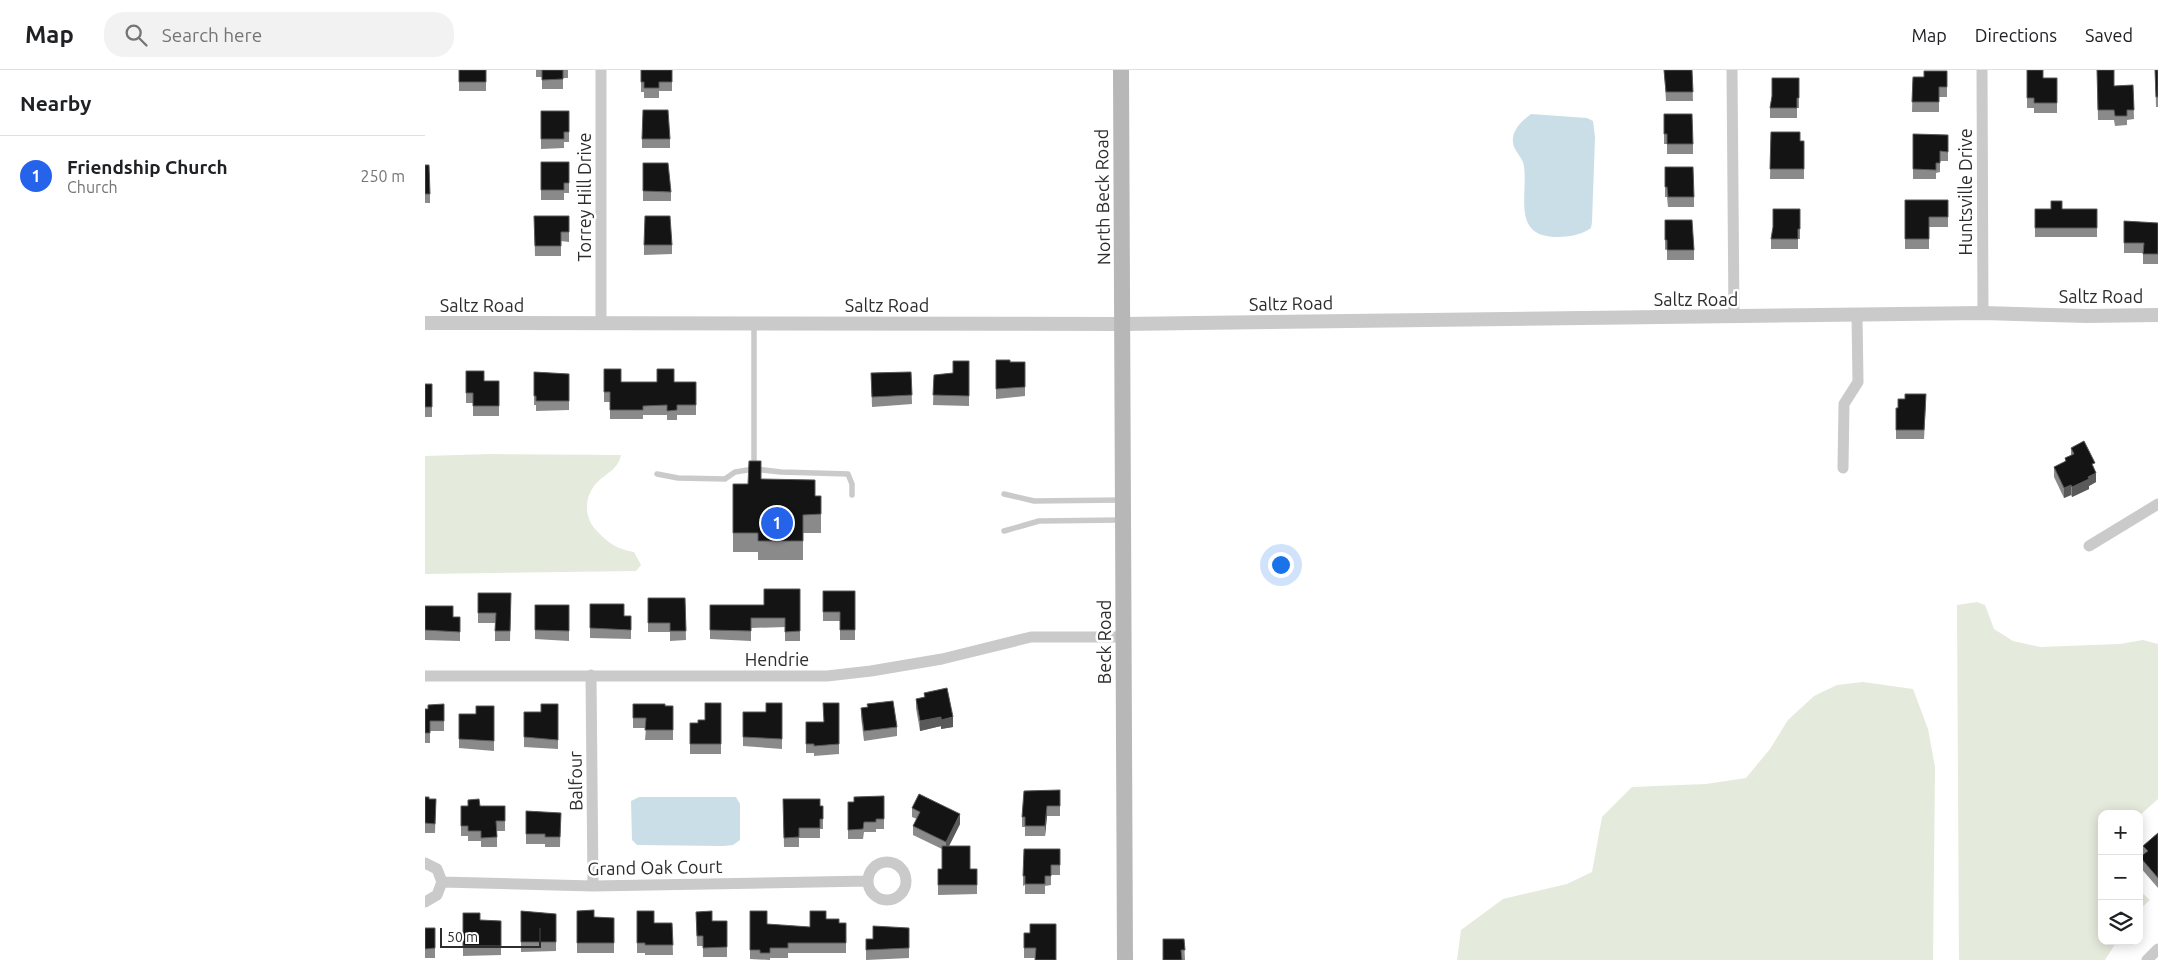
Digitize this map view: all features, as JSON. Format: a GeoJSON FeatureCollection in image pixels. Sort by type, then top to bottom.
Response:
{"type":"FeatureCollection","features":[{"type":"Feature","properties":{"kind":"main road","name":"North Beck Road"},"geometry":{"type":"LineString","coordinates":[[1121,70],[1123,324]]}},
{"type":"Feature","properties":{"kind":"main road","name":"Beck Road"},"geometry":{"type":"LineString","coordinates":[[1123,324],[1125,960]]}},
{"type":"Feature","properties":{"kind":"street","name":"Torrey Hill Drive"},"geometry":{"type":"LineString","coordinates":[[601,70],[601,324]]}},
{"type":"Feature","properties":{"kind":"street"},"geometry":{"type":"LineString","coordinates":[[1732,70],[1734,317]]}},
{"type":"Feature","properties":{"kind":"street","name":"Huntsville Drive"},"geometry":{"type":"LineString","coordinates":[[1982,70],[1983,313]]}},
{"type":"Feature","properties":{"kind":"street","name":"Saltz Road"},"geometry":{"type":"LineString","coordinates":[[425,323],[1123,324],[1983,313],[2087,316],[2158,315]]}},
{"type":"Feature","properties":{"kind":"street"},"geometry":{"type":"LineString","coordinates":[[1843,468],[1844,404],[1858,382],[1857,315]]}},
{"type":"Feature","properties":{"kind":"street"},"geometry":{"type":"LineString","coordinates":[[2089,546],[2158,504]]}},
{"type":"Feature","properties":{"kind":"street","name":"Hendrie"},"geometry":{"type":"LineString","coordinates":[[425,676],[827,676],[942,659],[1031,637],[1124,636]]}},
{"type":"Feature","properties":{"kind":"street","name":"Balfour"},"geometry":{"type":"LineString","coordinates":[[591,675],[593,886]]}},
{"type":"Feature","properties":{"kind":"street"},"geometry":{"type":"LineString","coordinates":[[425,863],[437,869],[442,882],[437,895],[425,902]]}},
{"type":"Feature","properties":{"kind":"street","name":"Grand Oak Court"},"geometry":{"type":"LineString","coordinates":[[442,882],[593,886],[868,881]]}},
{"type":"Feature","properties":{"kind":"street"},"geometry":{"type":"LineString","coordinates":[[2147,960],[2158,949]]}},
{"type":"Feature","properties":{"kind":"lane"},"geometry":{"type":"LineString","coordinates":[[754,324],[754,469]]}},
{"type":"Feature","properties":{"kind":"lane"},"geometry":{"type":"LineString","coordinates":[[657,474],[679,478],[725,478],[735,472],[754,469],[781,472],[848,474],[852,484],[852,494]]}},
{"type":"Feature","properties":{"kind":"lane"},"geometry":{"type":"LineString","coordinates":[[1004,494],[1034,501],[1123,500]]}},
{"type":"Feature","properties":{"kind":"lane"},"geometry":{"type":"LineString","coordinates":[[1004,531],[1039,521],[1123,520]]}},
{"type":"Feature","properties":{"kind":"shaded area"},"geometry":{"type":"Polygon","coordinates":[[[491,454],[621,455],[614,469],[602,478],[590,492],[587,504],[588,516],[590,522],[602,536],[619,548],[634,552],[641,565],[636,571],[425,574],[425,456],[491,454]]]}},
{"type":"Feature","properties":{"kind":"shaded area"},"geometry":{"type":"Polygon","coordinates":[[[1977,602],[1985,605],[1994,629],[2013,641],[2040,647],[2120,644],[2143,640],[2158,644],[2158,799],[2143,812],[2143,810],[2098,810],[2098,945],[2114,945],[2105,960],[1959,960],[1957,605],[1977,602]]]}},
{"type":"Feature","properties":{"kind":"shaded area"},"geometry":{"type":"Polygon","coordinates":[[[1863,682],[1913,689],[1928,729],[1935,767],[1933,960],[1457,960],[1461,930],[1503,899],[1567,884],[1592,872],[1602,817],[1632,787],[1706,784],[1746,778],[1770,749],[1788,720],[1814,696],[1837,685],[1863,682]]]}},
{"type":"Feature","properties":{"kind":"shaded area"},"geometry":{"type":"Polygon","coordinates":[[[2143,894],[2150,900],[2143,906],[2143,894]]]}},
{"type":"Feature","properties":{"kind":"water"},"geometry":{"type":"Polygon","coordinates":[[[1531,114],[1587,118],[1593,121],[1595,137],[1592,222],[1591,228],[1582,233],[1559,237],[1541,235],[1532,229],[1527,221],[1524,201],[1524,166],[1522,159],[1515,149],[1513,138],[1517,128],[1531,114]]]}},
{"type":"Feature","properties":{"kind":"water"},"geometry":{"type":"Polygon","coordinates":[[[639,797],[736,797],[740,804],[740,840],[733,845],[723,846],[637,845],[632,840],[631,801],[639,797]]]}},
{"type":"Feature","properties":{"kind":"building"},"geometry":{"type":"Polygon","coordinates":[[[459,70],[486,70],[486,82],[459,82],[459,70]]]}},
{"type":"Feature","properties":{"kind":"building"},"geometry":{"type":"Polygon","coordinates":[[[542,70],[563,70],[563,79],[542,80],[542,70]]]}},
{"type":"Feature","properties":{"kind":"building"},"geometry":{"type":"Polygon","coordinates":[[[641,70],[672,70],[672,82],[659,82],[659,88],[644,88],[644,82],[641,82],[641,70]]]}},
{"type":"Feature","properties":{"kind":"building"},"geometry":{"type":"Polygon","coordinates":[[[1664,70],[1692,70],[1693,92],[1666,92],[1664,70]]]}},
{"type":"Feature","properties":{"kind":"building"},"geometry":{"type":"Polygon","coordinates":[[[2027,70],[2043,70],[2043,78],[2057,78],[2057,103],[2034,103],[2034,98],[2027,98],[2027,70]]]}},
{"type":"Feature","properties":{"kind":"building"},"geometry":{"type":"Polygon","coordinates":[[[2097,70],[2114,70],[2114,86],[2133,85],[2134,110],[2127,110],[2127,116],[2115,116],[2114,110],[2098,110],[2097,70]]]}},
{"type":"Feature","properties":{"kind":"building"},"geometry":{"type":"Polygon","coordinates":[[[2155,70],[2158,70],[2158,97],[2156,97],[2155,70]]]}},
{"type":"Feature","properties":{"kind":"building"},"geometry":{"type":"Polygon","coordinates":[[[1924,71],[1947,71],[1947,87],[1939,87],[1939,102],[1912,102],[1913,77],[1924,77],[1924,71]]]}},
{"type":"Feature","properties":{"kind":"building"},"geometry":{"type":"Polygon","coordinates":[[[1772,78],[1799,78],[1797,108],[1770,108],[1772,78]]]}},
{"type":"Feature","properties":{"kind":"building"},"geometry":{"type":"Polygon","coordinates":[[[643,110],[668,110],[670,139],[642,139],[643,110]]]}},
{"type":"Feature","properties":{"kind":"building"},"geometry":{"type":"Polygon","coordinates":[[[541,111],[569,111],[569,132],[564,132],[564,139],[541,139],[541,111]]]}},
{"type":"Feature","properties":{"kind":"building"},"geometry":{"type":"Polygon","coordinates":[[[1664,114],[1692,114],[1693,144],[1667,144],[1667,134],[1664,134],[1664,114]]]}},
{"type":"Feature","properties":{"kind":"building"},"geometry":{"type":"Polygon","coordinates":[[[1771,132],[1800,132],[1800,141],[1804,141],[1804,169],[1770,169],[1771,132]]]}},
{"type":"Feature","properties":{"kind":"building"},"geometry":{"type":"Polygon","coordinates":[[[1913,134],[1948,135],[1948,152],[1940,151],[1940,163],[1936,163],[1936,170],[1913,169],[1913,134]]]}},
{"type":"Feature","properties":{"kind":"building"},"geometry":{"type":"Polygon","coordinates":[[[541,162],[569,162],[569,183],[564,183],[564,190],[541,190],[541,162]]]}},
{"type":"Feature","properties":{"kind":"building"},"geometry":{"type":"Polygon","coordinates":[[[643,163],[668,163],[671,192],[643,191],[643,163]]]}},
{"type":"Feature","properties":{"kind":"building"},"geometry":{"type":"Polygon","coordinates":[[[425,165],[429,165],[430,194],[425,194],[425,165]]]}},
{"type":"Feature","properties":{"kind":"building"},"geometry":{"type":"Polygon","coordinates":[[[1665,167],[1693,167],[1694,197],[1668,197],[1667,187],[1665,187],[1665,167]]]}},
{"type":"Feature","properties":{"kind":"building"},"geometry":{"type":"Polygon","coordinates":[[[1905,200],[1948,200],[1948,217],[1929,217],[1929,239],[1905,239],[1905,200]]]}},
{"type":"Feature","properties":{"kind":"building"},"geometry":{"type":"Polygon","coordinates":[[[2051,201],[2062,201],[2062,209],[2097,209],[2097,228],[2035,228],[2035,209],[2051,209],[2051,201]]]}},
{"type":"Feature","properties":{"kind":"building"},"geometry":{"type":"Polygon","coordinates":[[[1773,209],[1800,209],[1798,239],[1771,239],[1773,209]]]}},
{"type":"Feature","properties":{"kind":"building"},"geometry":{"type":"Polygon","coordinates":[[[534,216],[569,216],[569,232],[561,232],[561,246],[535,246],[534,216]]]}},
{"type":"Feature","properties":{"kind":"building"},"geometry":{"type":"Polygon","coordinates":[[[645,216],[670,216],[672,245],[644,245],[645,216]]]}},
{"type":"Feature","properties":{"kind":"building"},"geometry":{"type":"Polygon","coordinates":[[[1665,220],[1692,220],[1694,250],[1667,250],[1665,220]]]}},
{"type":"Feature","properties":{"kind":"building"},"geometry":{"type":"Polygon","coordinates":[[[2124,221],[2158,223],[2158,254],[2143,254],[2144,243],[2124,243],[2124,221]]]}},
{"type":"Feature","properties":{"kind":"building"},"geometry":{"type":"Polygon","coordinates":[[[996,360],[1025,362],[1025,387],[996,389],[996,360]]]}},
{"type":"Feature","properties":{"kind":"building"},"geometry":{"type":"Polygon","coordinates":[[[953,361],[969,361],[969,396],[933,395],[934,375],[953,373],[953,361]]]}},
{"type":"Feature","properties":{"kind":"building"},"geometry":{"type":"Polygon","coordinates":[[[604,369],[621,369],[621,382],[657,382],[657,369],[674,369],[674,382],[696,382],[696,405],[677,405],[677,410],[667,411],[667,405],[643,406],[643,410],[610,410],[610,392],[604,392],[604,369]]]}},
{"type":"Feature","properties":{"kind":"building"},"geometry":{"type":"Polygon","coordinates":[[[466,371],[484,371],[484,381],[499,381],[499,406],[473,406],[473,393],[466,393],[466,371]]]}},
{"type":"Feature","properties":{"kind":"building"},"geometry":{"type":"Polygon","coordinates":[[[534,372],[569,374],[569,401],[536,401],[536,396],[534,396],[534,372]]]}},
{"type":"Feature","properties":{"kind":"building"},"geometry":{"type":"Polygon","coordinates":[[[911,372],[912,395],[872,397],[871,373],[911,372]]]}},
{"type":"Feature","properties":{"kind":"building"},"geometry":{"type":"Polygon","coordinates":[[[425,384],[432,384],[432,407],[425,407],[425,384]]]}},
{"type":"Feature","properties":{"kind":"building"},"geometry":{"type":"Polygon","coordinates":[[[1905,394],[1926,394],[1924,430],[1896,430],[1898,399],[1905,399],[1905,394]]]}},
{"type":"Feature","properties":{"kind":"building"},"geometry":{"type":"Polygon","coordinates":[[[2084,441],[2095,463],[2092,464],[2096,473],[2088,477],[2089,479],[2072,487],[2071,485],[2064,488],[2054,467],[2066,461],[2065,458],[2074,454],[2071,448],[2084,441]]]}},
{"type":"Feature","properties":{"kind":"building"},"geometry":{"type":"Polygon","coordinates":[[[749,461],[761,461],[761,479],[815,480],[815,496],[821,496],[821,514],[803,515],[803,541],[758,541],[758,533],[733,533],[733,484],[748,484],[749,461]]]}},
{"type":"Feature","properties":{"kind":"building"},"geometry":{"type":"Polygon","coordinates":[[[764,589],[800,589],[800,631],[785,632],[785,618],[751,618],[751,631],[710,630],[710,605],[764,605],[764,589]]]}},
{"type":"Feature","properties":{"kind":"building"},"geometry":{"type":"Polygon","coordinates":[[[823,591],[855,591],[855,630],[840,630],[840,612],[823,612],[823,591]]]}},
{"type":"Feature","properties":{"kind":"building"},"geometry":{"type":"Polygon","coordinates":[[[478,593],[511,593],[510,631],[495,631],[496,613],[478,613],[478,593]]]}},
{"type":"Feature","properties":{"kind":"building"},"geometry":{"type":"Polygon","coordinates":[[[648,598],[685,598],[686,631],[670,631],[670,623],[648,623],[648,598]]]}},
{"type":"Feature","properties":{"kind":"building"},"geometry":{"type":"Polygon","coordinates":[[[590,604],[624,604],[624,616],[631,616],[631,630],[590,628],[590,604]]]}},
{"type":"Feature","properties":{"kind":"building"},"geometry":{"type":"Polygon","coordinates":[[[535,605],[569,605],[569,631],[535,630],[535,605]]]}},
{"type":"Feature","properties":{"kind":"building"},"geometry":{"type":"Polygon","coordinates":[[[425,606],[453,606],[453,617],[460,617],[460,632],[425,630],[425,606]]]}},
{"type":"Feature","properties":{"kind":"building"},"geometry":{"type":"Polygon","coordinates":[[[947,688],[953,717],[941,720],[941,717],[920,721],[916,699],[925,697],[924,693],[947,688]]]}},
{"type":"Feature","properties":{"kind":"building"},"geometry":{"type":"Polygon","coordinates":[[[893,701],[897,727],[864,731],[861,708],[868,707],[867,704],[893,701]]]}},
{"type":"Feature","properties":{"kind":"building"},"geometry":{"type":"Polygon","coordinates":[[[705,703],[721,703],[721,744],[690,744],[690,723],[698,723],[698,720],[705,720],[705,703]]]}},
{"type":"Feature","properties":{"kind":"building"},"geometry":{"type":"Polygon","coordinates":[[[766,703],[782,703],[782,739],[743,737],[743,712],[766,712],[766,703]]]}},
{"type":"Feature","properties":{"kind":"building"},"geometry":{"type":"Polygon","coordinates":[[[823,703],[839,703],[839,744],[814,746],[814,744],[806,744],[806,722],[824,722],[823,703]]]}},
{"type":"Feature","properties":{"kind":"building"},"geometry":{"type":"Polygon","coordinates":[[[444,704],[444,721],[430,721],[430,733],[425,733],[425,709],[428,709],[428,705],[444,704]]]}},
{"type":"Feature","properties":{"kind":"building"},"geometry":{"type":"Polygon","coordinates":[[[541,704],[558,704],[558,740],[524,737],[524,712],[541,712],[541,704]]]}},
{"type":"Feature","properties":{"kind":"building"},"geometry":{"type":"Polygon","coordinates":[[[633,704],[665,704],[665,706],[673,706],[673,730],[645,730],[646,718],[633,718],[633,704]]]}},
{"type":"Feature","properties":{"kind":"building"},"geometry":{"type":"Polygon","coordinates":[[[476,706],[494,706],[494,741],[459,739],[459,714],[476,714],[476,706]]]}},
{"type":"Feature","properties":{"kind":"building"},"geometry":{"type":"Polygon","coordinates":[[[1060,790],[1060,806],[1047,806],[1045,826],[1025,826],[1025,817],[1022,817],[1024,791],[1060,790]]]}},
{"type":"Feature","properties":{"kind":"building"},"geometry":{"type":"Polygon","coordinates":[[[919,794],[960,814],[946,842],[913,826],[920,812],[912,808],[919,794]]]}},
{"type":"Feature","properties":{"kind":"building"},"geometry":{"type":"Polygon","coordinates":[[[884,796],[884,819],[876,819],[876,822],[864,822],[863,829],[848,830],[848,802],[854,802],[854,797],[884,796]]]}},
{"type":"Feature","properties":{"kind":"building"},"geometry":{"type":"Polygon","coordinates":[[[425,797],[436,799],[435,824],[425,823],[425,797]]]}},
{"type":"Feature","properties":{"kind":"building"},"geometry":{"type":"Polygon","coordinates":[[[479,799],[480,806],[505,806],[505,821],[496,821],[497,837],[481,838],[481,831],[468,831],[468,826],[461,826],[461,806],[468,806],[468,800],[479,799]]]}},
{"type":"Feature","properties":{"kind":"building"},"geometry":{"type":"Polygon","coordinates":[[[783,799],[820,799],[820,806],[823,806],[823,819],[820,819],[820,828],[799,828],[799,837],[784,838],[783,799]]]}},
{"type":"Feature","properties":{"kind":"building"},"geometry":{"type":"Polygon","coordinates":[[[526,811],[561,813],[560,837],[545,837],[545,834],[526,834],[526,811]]]}},
{"type":"Feature","properties":{"kind":"building"},"geometry":{"type":"Polygon","coordinates":[[[2158,833],[2158,878],[2143,860],[2143,855],[2148,851],[2143,846],[2158,833]]]}},
{"type":"Feature","properties":{"kind":"building"},"geometry":{"type":"Polygon","coordinates":[[[942,846],[970,846],[970,869],[977,869],[977,885],[938,885],[938,869],[942,869],[942,846]]]}},
{"type":"Feature","properties":{"kind":"building"},"geometry":{"type":"Polygon","coordinates":[[[1024,849],[1060,849],[1060,865],[1051,865],[1051,876],[1045,876],[1045,884],[1025,884],[1025,876],[1023,876],[1024,849]]]}},
{"type":"Feature","properties":{"kind":"building"},"geometry":{"type":"Polygon","coordinates":[[[594,910],[594,917],[614,918],[614,943],[577,943],[577,911],[594,910]]]}},
{"type":"Feature","properties":{"kind":"building"},"geometry":{"type":"Polygon","coordinates":[[[521,911],[556,914],[556,942],[521,942],[521,911]]]}},
{"type":"Feature","properties":{"kind":"building"},"geometry":{"type":"Polygon","coordinates":[[[637,911],[654,911],[654,923],[672,923],[673,945],[645,945],[645,943],[637,943],[637,911]]]}},
{"type":"Feature","properties":{"kind":"building"},"geometry":{"type":"Polygon","coordinates":[[[712,911],[712,921],[727,921],[727,947],[703,948],[703,936],[697,936],[696,912],[712,911]]]}},
{"type":"Feature","properties":{"kind":"building"},"geometry":{"type":"Polygon","coordinates":[[[750,911],[767,911],[767,924],[810,927],[810,911],[826,911],[826,919],[839,919],[839,923],[846,923],[846,943],[788,943],[788,948],[770,948],[770,953],[750,950],[750,911]]]}},
{"type":"Feature","properties":{"kind":"building"},"geometry":{"type":"Polygon","coordinates":[[[463,913],[480,913],[480,920],[501,921],[501,946],[463,946],[463,913]]]}},
{"type":"Feature","properties":{"kind":"building"},"geometry":{"type":"Polygon","coordinates":[[[1030,924],[1056,924],[1056,960],[1035,960],[1036,948],[1024,948],[1024,933],[1030,933],[1030,924]]]}},
{"type":"Feature","properties":{"kind":"building"},"geometry":{"type":"Polygon","coordinates":[[[873,926],[909,928],[909,948],[866,950],[866,939],[873,939],[873,926]]]}},
{"type":"Feature","properties":{"kind":"building"},"geometry":{"type":"Polygon","coordinates":[[[425,928],[435,928],[435,948],[425,949],[425,928]]]}},
{"type":"Feature","properties":{"kind":"building"},"geometry":{"type":"Polygon","coordinates":[[[1163,939],[1184,939],[1185,950],[1181,950],[1182,960],[1163,960],[1163,939]]]}},
{"type":"Feature","properties":{"kind":"place","name":"Friendship Church"},"geometry":{"type":"Point","coordinates":[777,523]}}]}
